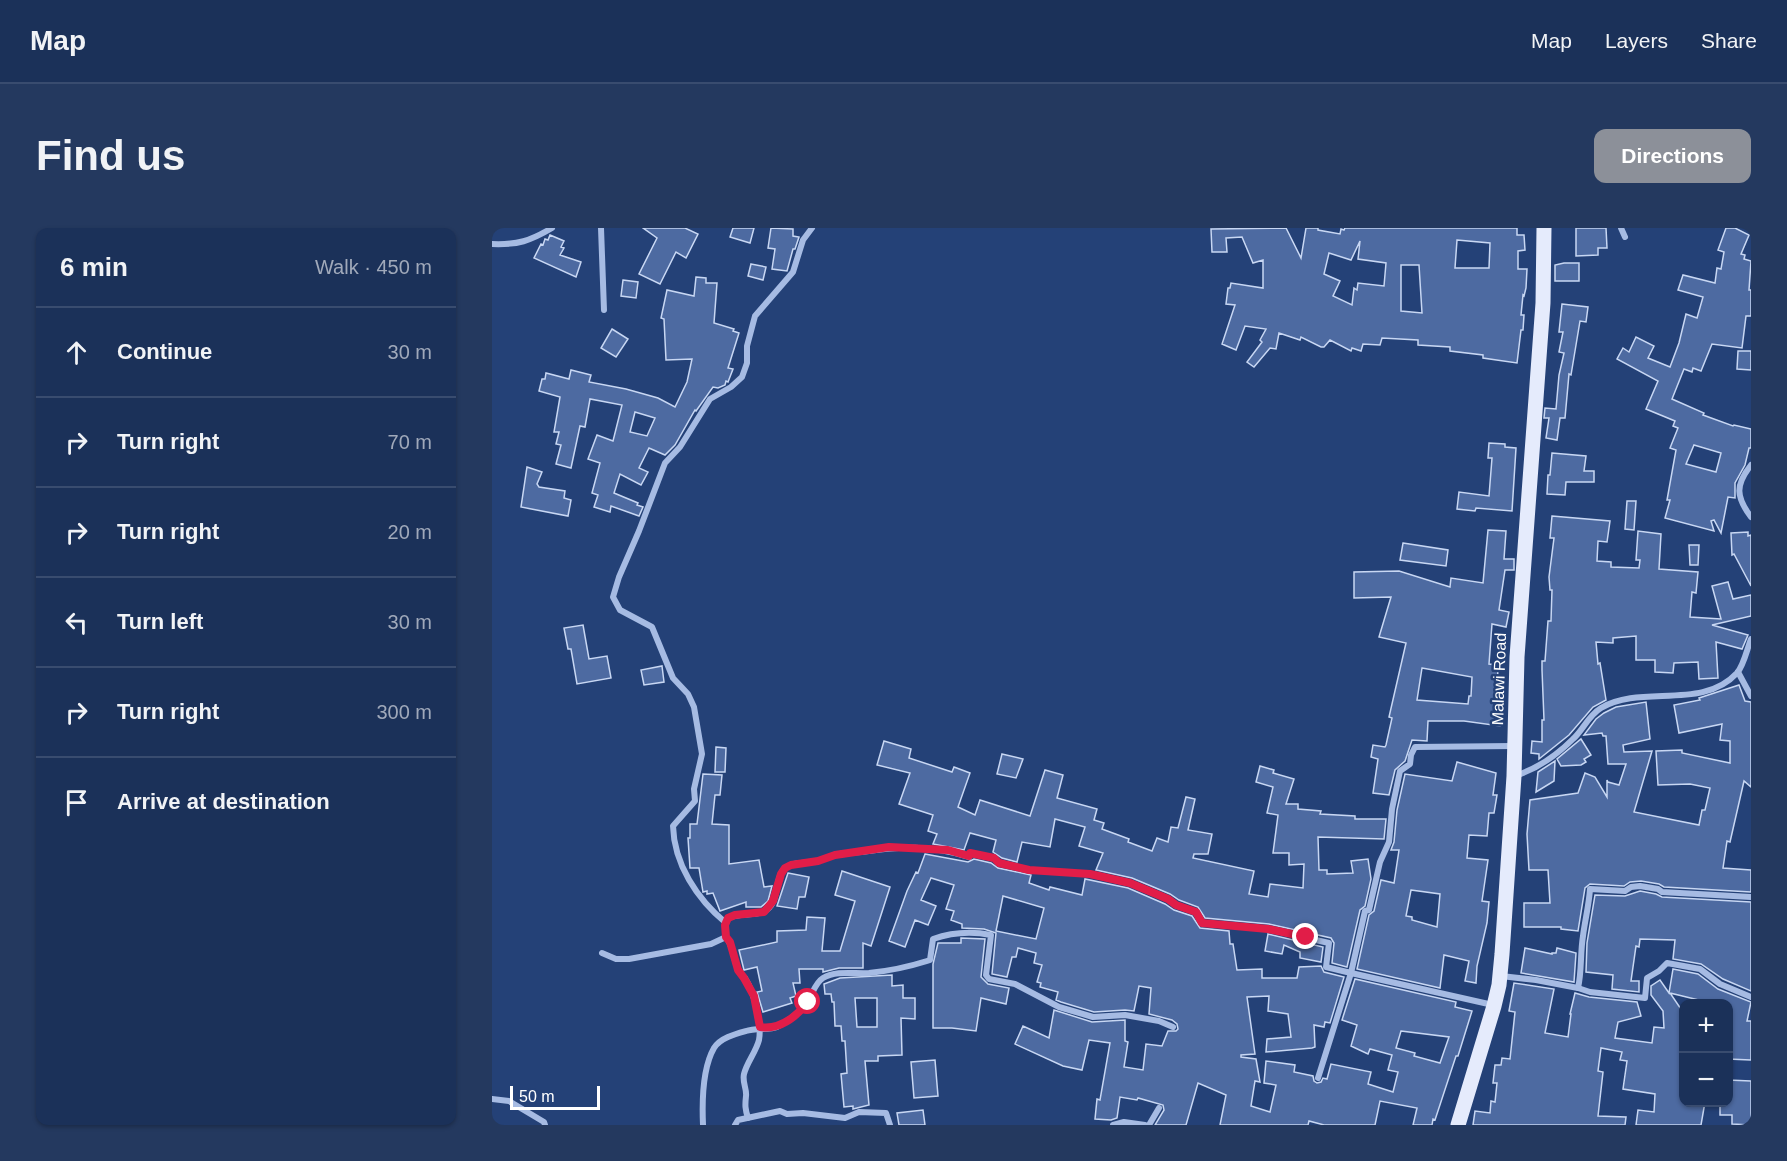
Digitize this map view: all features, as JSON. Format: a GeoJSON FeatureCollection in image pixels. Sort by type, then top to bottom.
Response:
{"type":"FeatureCollection","features":[{"type":"Feature","properties":{"kind":"main road","name":"Malawi Road"},"geometry":{"type":"LineString","coordinates":[[1458,1125],[1494,1006],[1500,976],[1514,776],[1517,657],[1543,303],[1544,228]]}},
{"type":"Feature","properties":{"kind":"street"},"geometry":{"type":"LineString","coordinates":[[492,244],[531,240],[552,228]]}},
{"type":"Feature","properties":{"kind":"street"},"geometry":{"type":"LineString","coordinates":[[601,228],[604,310]]}},
{"type":"Feature","properties":{"kind":"street"},"geometry":{"type":"LineString","coordinates":[[726,922],[695,891],[673,842],[673,826],[695,801],[694,789],[702,754],[694,707],[688,694],[673,678],[652,627],[620,610],[613,597],[665,463],[680,447],[710,399],[742,377],[747,363],[747,346],[755,316],[793,272],[803,240],[812,228]]}},
{"type":"Feature","properties":{"kind":"street"},"geometry":{"type":"LineString","coordinates":[[1621,228],[1625,237]]}},
{"type":"Feature","properties":{"kind":"street"},"geometry":{"type":"LineString","coordinates":[[1751,465],[1740,482],[1739,492],[1745,509],[1751,517]]}},
{"type":"Feature","properties":{"kind":"street"},"geometry":{"type":"LineString","coordinates":[[1514,776],[1532,771],[1574,739],[1591,716],[1602,708],[1634,697],[1689,694],[1722,685],[1738,672],[1751,639]]}},
{"type":"Feature","properties":{"kind":"street"},"geometry":{"type":"LineString","coordinates":[[1738,672],[1751,696]]}},
{"type":"Feature","properties":{"kind":"street"},"geometry":{"type":"LineString","coordinates":[[1318,1078],[1351,973],[1365,911],[1369,910],[1380,862],[1389,842],[1392,809],[1400,771],[1410,764],[1415,747],[1515,746]]}},
{"type":"Feature","properties":{"kind":"street"},"geometry":{"type":"LineString","coordinates":[[748,1118],[744,1103],[747,1095],[744,1087],[744,1074],[756,1050],[760,1027],[754,996],[738,970],[730,942],[726,937],[726,922],[728,918],[735,915],[764,912],[773,901],[785,868],[835,855],[889,847],[940,849],[969,856],[970,853],[994,858],[999,863],[1029,870],[1090,874],[1130,883],[1196,912],[1202,923],[1284,931],[1329,943],[1326,967],[1494,1006]]}},
{"type":"Feature","properties":{"kind":"street"},"geometry":{"type":"LineString","coordinates":[[1578,988],[1582,974],[1581,953],[1590,889],[1625,891],[1631,887],[1640,886],[1658,889],[1662,892],[1751,897]]}},
{"type":"Feature","properties":{"kind":"street"},"geometry":{"type":"LineString","coordinates":[[703,1125],[702,1096],[715,1047],[726,1038],[760,1027],[772,1029],[792,1017],[808,1002],[821,979],[835,974],[869,973],[927,962],[930,960],[933,939],[947,934],[967,932],[991,935],[986,975],[988,979],[1015,984],[1059,1007],[1093,1017],[1125,1015],[1159,1020],[1173,1027]]}},
{"type":"Feature","properties":{"kind":"street"},"geometry":{"type":"LineString","coordinates":[[602,953],[616,959],[629,959],[711,944],[726,937]]}},
{"type":"Feature","properties":{"kind":"street"},"geometry":{"type":"LineString","coordinates":[[1500,976],[1536,980],[1590,992],[1645,998],[1647,978],[1659,971],[1666,963],[1700,969],[1720,984],[1751,997]]}},
{"type":"Feature","properties":{"kind":"street"},"geometry":{"type":"LineString","coordinates":[[492,1099],[509,1101],[544,1122],[545,1125]]}},
{"type":"Feature","properties":{"kind":"street"},"geometry":{"type":"LineString","coordinates":[[1113,1125],[1124,1122],[1147,1125],[1159,1108]]}},
{"type":"Feature","properties":{"kind":"street"},"geometry":{"type":"LineString","coordinates":[[735,1125],[738,1120],[780,1111],[787,1114],[803,1113],[845,1118],[859,1112],[886,1113],[890,1125]]}},
{"type":"Feature","properties":{"kind":"building"},"geometry":{"type":"Polygon","coordinates":[[[643,228],[685,228],[698,234],[686,258],[676,252],[660,284],[639,274],[657,238],[643,228]]]}},
{"type":"Feature","properties":{"kind":"building"},"geometry":{"type":"Polygon","coordinates":[[[733,228],[754,228],[750,243],[730,237],[733,228]]]}},
{"type":"Feature","properties":{"kind":"building"},"geometry":{"type":"Polygon","coordinates":[[[771,228],[793,229],[793,236],[799,237],[787,271],[772,269],[775,249],[768,248],[771,228]]]}},
{"type":"Feature","properties":{"kind":"building"},"geometry":{"type":"Polygon","coordinates":[[[1286,228],[1301,258],[1306,228],[1318,228],[1318,230],[1340,234],[1341,229],[1345,228],[1517,228],[1517,235],[1524,235],[1525,250],[1518,251],[1518,269],[1527,269],[1521,315],[1524,315],[1523,330],[1521,330],[1517,363],[1483,358],[1483,355],[1450,351],[1450,347],[1418,345],[1418,340],[1382,338],[1380,345],[1363,344],[1361,351],[1352,348],[1351,351],[1330,340],[1324,347],[1321,347],[1301,337],[1300,340],[1279,333],[1276,349],[1270,348],[1254,367],[1247,362],[1262,342],[1260,340],[1266,329],[1245,326],[1236,350],[1222,344],[1235,305],[1226,304],[1228,288],[1231,283],[1263,288],[1263,260],[1253,263],[1242,237],[1226,238],[1227,252],[1212,252],[1211,229],[1286,228]],[[1457,240],[1455,268],[1489,268],[1490,243],[1457,240]],[[1360,241],[1351,260],[1329,253],[1324,274],[1340,281],[1333,296],[1352,305],[1354,288],[1357,290],[1358,283],[1384,286],[1386,263],[1358,259],[1360,241]],[[1401,265],[1401,311],[1422,313],[1419,265],[1401,265]]]}},
{"type":"Feature","properties":{"kind":"building"},"geometry":{"type":"Polygon","coordinates":[[[1576,228],[1606,228],[1607,248],[1598,248],[1598,255],[1576,256],[1576,228]]]}},
{"type":"Feature","properties":{"kind":"building"},"geometry":{"type":"Polygon","coordinates":[[[1726,228],[1735,228],[1749,235],[1741,254],[1745,255],[1744,259],[1751,261],[1749,290],[1751,290],[1751,316],[1746,316],[1742,348],[1712,344],[1701,371],[1693,368],[1692,372],[1684,369],[1672,399],[1704,413],[1703,415],[1733,426],[1751,429],[1751,448],[1749,448],[1745,465],[1735,483],[1735,498],[1728,497],[1721,533],[1714,520],[1711,521],[1714,531],[1665,518],[1670,500],[1667,500],[1676,450],[1670,448],[1678,428],[1673,426],[1675,421],[1646,409],[1658,381],[1617,359],[1623,348],[1629,352],[1636,337],[1654,346],[1648,358],[1670,367],[1686,314],[1697,318],[1703,297],[1678,290],[1683,275],[1715,283],[1717,268],[1721,269],[1724,252],[1718,250],[1726,228]],[[1694,445],[1686,464],[1716,472],[1721,453],[1694,445]]]}},
{"type":"Feature","properties":{"kind":"building"},"geometry":{"type":"Polygon","coordinates":[[[550,235],[564,241],[561,247],[564,248],[560,255],[581,262],[576,277],[534,258],[541,244],[543,245],[545,239],[548,240],[550,235]]]}},
{"type":"Feature","properties":{"kind":"building"},"geometry":{"type":"Polygon","coordinates":[[[1579,263],[1579,281],[1555,281],[1555,265],[1579,263]]]}},
{"type":"Feature","properties":{"kind":"building"},"geometry":{"type":"Polygon","coordinates":[[[751,264],[766,267],[763,280],[748,276],[751,264]]]}},
{"type":"Feature","properties":{"kind":"building"},"geometry":{"type":"Polygon","coordinates":[[[696,277],[706,278],[706,283],[717,283],[714,323],[734,329],[733,331],[739,333],[728,368],[733,369],[728,382],[726,381],[725,385],[718,388],[713,387],[695,410],[675,445],[665,455],[649,448],[639,468],[648,472],[641,485],[620,474],[614,493],[643,507],[639,516],[611,506],[610,512],[594,507],[598,495],[592,493],[600,463],[588,459],[597,435],[613,441],[622,405],[590,399],[585,427],[580,426],[571,468],[556,464],[561,445],[556,444],[559,432],[554,432],[560,397],[539,391],[542,379],[545,379],[546,373],[569,379],[571,370],[591,375],[589,382],[658,398],[675,407],[687,382],[692,359],[666,360],[664,319],[661,318],[667,290],[694,296],[696,277]],[[635,412],[630,432],[647,436],[655,418],[635,412]]]}},
{"type":"Feature","properties":{"kind":"building"},"geometry":{"type":"Polygon","coordinates":[[[623,280],[638,282],[636,298],[621,296],[623,280]]]}},
{"type":"Feature","properties":{"kind":"building"},"geometry":{"type":"Polygon","coordinates":[[[1562,304],[1588,307],[1586,322],[1580,321],[1571,375],[1569,374],[1565,418],[1560,418],[1557,440],[1546,438],[1549,418],[1544,418],[1545,408],[1556,409],[1559,375],[1564,353],[1559,352],[1563,332],[1559,332],[1562,304]]]}},
{"type":"Feature","properties":{"kind":"building"},"geometry":{"type":"Polygon","coordinates":[[[612,329],[628,339],[616,357],[601,348],[612,329]]]}},
{"type":"Feature","properties":{"kind":"building"},"geometry":{"type":"Polygon","coordinates":[[[1738,351],[1751,351],[1751,370],[1737,369],[1738,351]]]}},
{"type":"Feature","properties":{"kind":"building"},"geometry":{"type":"Polygon","coordinates":[[[1489,443],[1505,444],[1505,447],[1516,448],[1512,511],[1457,509],[1459,492],[1489,496],[1492,458],[1488,458],[1489,443]]]}},
{"type":"Feature","properties":{"kind":"building"},"geometry":{"type":"Polygon","coordinates":[[[1552,453],[1586,456],[1584,471],[1594,471],[1594,482],[1566,482],[1565,495],[1547,494],[1552,453]]]}},
{"type":"Feature","properties":{"kind":"building"},"geometry":{"type":"Polygon","coordinates":[[[527,467],[542,472],[537,484],[539,487],[565,491],[564,498],[571,500],[568,516],[521,507],[527,467]]]}},
{"type":"Feature","properties":{"kind":"building"},"geometry":{"type":"Polygon","coordinates":[[[1627,501],[1636,501],[1634,530],[1625,529],[1627,501]]]}},
{"type":"Feature","properties":{"kind":"building"},"geometry":{"type":"Polygon","coordinates":[[[1552,516],[1610,521],[1607,542],[1598,541],[1597,561],[1611,562],[1611,567],[1639,568],[1640,560],[1636,560],[1638,531],[1661,534],[1659,569],[1698,572],[1696,593],[1692,592],[1690,617],[1721,619],[1712,586],[1728,582],[1733,599],[1751,595],[1751,616],[1712,625],[1748,635],[1742,649],[1716,642],[1718,678],[1699,679],[1698,662],[1674,663],[1673,673],[1655,672],[1655,660],[1636,660],[1636,636],[1613,638],[1613,643],[1596,642],[1606,700],[1593,707],[1569,735],[1539,759],[1539,754],[1531,753],[1532,741],[1542,742],[1542,720],[1544,720],[1542,661],[1545,661],[1548,621],[1551,621],[1552,590],[1550,590],[1549,577],[1554,538],[1550,538],[1552,516]]]}},
{"type":"Feature","properties":{"kind":"building"},"geometry":{"type":"Polygon","coordinates":[[[1488,530],[1506,531],[1504,559],[1514,559],[1514,570],[1505,570],[1499,610],[1509,612],[1506,627],[1492,624],[1489,664],[1498,665],[1497,696],[1501,696],[1500,726],[1464,721],[1428,721],[1427,741],[1412,740],[1405,761],[1395,770],[1389,795],[1373,793],[1378,759],[1371,757],[1373,745],[1385,747],[1386,745],[1392,718],[1389,717],[1406,643],[1379,637],[1391,597],[1354,598],[1354,572],[1399,571],[1450,587],[1451,578],[1483,583],[1488,530]],[[1422,668],[1417,700],[1468,704],[1472,677],[1422,668]]]}},
{"type":"Feature","properties":{"kind":"building"},"geometry":{"type":"Polygon","coordinates":[[[1748,532],[1748,536],[1751,535],[1751,586],[1734,554],[1732,555],[1731,533],[1748,532]]]}},
{"type":"Feature","properties":{"kind":"building"},"geometry":{"type":"Polygon","coordinates":[[[1403,543],[1448,550],[1446,566],[1400,560],[1403,543]]]}},
{"type":"Feature","properties":{"kind":"building"},"geometry":{"type":"Polygon","coordinates":[[[1689,545],[1699,545],[1698,565],[1690,565],[1689,545]]]}},
{"type":"Feature","properties":{"kind":"building"},"geometry":{"type":"Polygon","coordinates":[[[583,625],[589,659],[607,656],[611,678],[577,684],[571,649],[568,649],[564,628],[583,625]]]}},
{"type":"Feature","properties":{"kind":"building"},"geometry":{"type":"Polygon","coordinates":[[[662,666],[664,682],[644,685],[641,670],[662,666]]]}},
{"type":"Feature","properties":{"kind":"building"},"geometry":{"type":"Polygon","coordinates":[[[1739,685],[1745,701],[1751,702],[1751,787],[1744,781],[1730,842],[1727,841],[1723,868],[1751,870],[1751,892],[1664,887],[1641,881],[1630,882],[1624,886],[1590,884],[1585,888],[1578,931],[1561,929],[1561,927],[1524,927],[1524,903],[1550,903],[1548,870],[1529,870],[1527,834],[1530,800],[1578,793],[1585,773],[1595,777],[1607,797],[1607,780],[1619,785],[1626,764],[1608,764],[1606,736],[1602,733],[1584,735],[1596,719],[1616,707],[1646,702],[1650,739],[1623,745],[1624,752],[1652,751],[1634,812],[1699,825],[1710,788],[1690,784],[1658,785],[1656,751],[1682,750],[1682,753],[1730,763],[1730,741],[1720,740],[1722,724],[1679,733],[1674,705],[1700,700],[1699,698],[1739,685]]]}},
{"type":"Feature","properties":{"kind":"building"},"geometry":{"type":"Polygon","coordinates":[[[1581,739],[1591,755],[1584,759],[1586,762],[1581,765],[1561,766],[1557,759],[1581,739]]]}},
{"type":"Feature","properties":{"kind":"building"},"geometry":{"type":"Polygon","coordinates":[[[884,741],[911,749],[909,758],[952,772],[954,767],[970,773],[958,807],[975,815],[980,800],[1030,816],[1045,770],[1063,775],[1057,798],[1097,809],[1094,820],[1104,823],[1102,829],[1152,851],[1157,838],[1168,842],[1171,827],[1178,828],[1186,797],[1195,799],[1188,830],[1212,834],[1208,854],[1194,854],[1193,858],[1254,871],[1249,894],[1268,897],[1270,884],[1303,888],[1304,864],[1289,865],[1289,853],[1273,853],[1278,815],[1267,813],[1273,787],[1256,782],[1260,766],[1274,770],[1273,773],[1294,779],[1286,804],[1298,804],[1298,809],[1321,811],[1320,814],[1355,816],[1355,819],[1386,819],[1384,839],[1318,837],[1319,870],[1327,870],[1327,874],[1353,873],[1351,861],[1368,859],[1371,879],[1365,906],[1360,910],[1347,967],[1332,963],[1334,943],[1331,938],[1269,924],[1205,918],[1198,907],[1170,894],[1132,878],[1096,870],[1103,853],[1079,846],[1085,827],[1055,819],[1050,847],[1022,842],[1017,862],[1002,858],[993,852],[996,840],[970,833],[964,850],[933,844],[937,834],[928,831],[933,815],[899,804],[910,773],[877,765],[884,741]]]}},
{"type":"Feature","properties":{"kind":"building"},"geometry":{"type":"Polygon","coordinates":[[[716,747],[726,748],[725,772],[715,772],[716,747]]]}},
{"type":"Feature","properties":{"kind":"building"},"geometry":{"type":"Polygon","coordinates":[[[1002,754],[1023,759],[1016,778],[997,774],[1002,754]]]}},
{"type":"Feature","properties":{"kind":"building"},"geometry":{"type":"Polygon","coordinates":[[[1555,761],[1554,781],[1536,792],[1538,772],[1555,761]]]}},
{"type":"Feature","properties":{"kind":"building"},"geometry":{"type":"Polygon","coordinates":[[[1457,762],[1496,773],[1493,795],[1497,795],[1494,813],[1489,813],[1487,836],[1469,835],[1467,858],[1488,860],[1482,901],[1489,902],[1487,923],[1477,966],[1476,983],[1465,981],[1469,961],[1444,955],[1440,988],[1357,969],[1369,915],[1374,911],[1381,880],[1394,883],[1399,850],[1391,850],[1405,774],[1452,781],[1457,762]],[[1411,890],[1406,916],[1437,927],[1440,894],[1411,890]]]}},
{"type":"Feature","properties":{"kind":"building"},"geometry":{"type":"Polygon","coordinates":[[[703,774],[722,775],[720,795],[715,795],[712,824],[729,825],[729,864],[759,860],[764,887],[772,886],[768,901],[761,907],[746,907],[746,902],[720,911],[713,893],[703,892],[699,868],[690,868],[688,838],[690,838],[690,824],[697,824],[703,774]]]}},
{"type":"Feature","properties":{"kind":"building"},"geometry":{"type":"Polygon","coordinates":[[[925,854],[968,862],[974,859],[991,863],[998,868],[1031,875],[1029,883],[1049,890],[1050,887],[1082,895],[1085,879],[1128,888],[1192,916],[1200,928],[1229,931],[1237,970],[1262,969],[1262,978],[1297,978],[1299,967],[1321,966],[1324,972],[1344,977],[1330,1023],[1325,1022],[1324,1027],[1314,1025],[1315,1047],[1312,1048],[1266,1052],[1267,1039],[1291,1037],[1288,1014],[1268,1011],[1269,996],[1247,997],[1255,1054],[1241,1055],[1241,1057],[1256,1059],[1260,1082],[1255,1081],[1251,1106],[1270,1112],[1276,1085],[1264,1083],[1266,1061],[1295,1065],[1294,1072],[1313,1076],[1317,1083],[1323,1078],[1327,1079],[1331,1064],[1371,1072],[1368,1084],[1393,1092],[1398,1072],[1388,1070],[1392,1055],[1370,1049],[1368,1054],[1351,1046],[1357,1025],[1342,1020],[1355,979],[1456,1002],[1455,1007],[1472,1011],[1435,1120],[1433,1119],[1432,1125],[1413,1125],[1417,1108],[1380,1101],[1375,1125],[1324,1125],[1309,1121],[1308,1125],[1220,1125],[1226,1095],[1198,1083],[1186,1125],[1155,1125],[1164,1110],[1163,1105],[1138,1098],[1137,1100],[1120,1097],[1117,1118],[1095,1119],[1097,1099],[1100,1100],[1110,1043],[1089,1040],[1082,1070],[1063,1066],[1015,1044],[1023,1026],[1049,1038],[1054,1010],[1092,1022],[1125,1020],[1125,1041],[1128,1042],[1124,1067],[1143,1070],[1146,1044],[1162,1046],[1168,1031],[1178,1029],[1177,1024],[1172,1020],[1149,1014],[1151,988],[1139,986],[1134,1011],[1094,1012],[1056,1000],[1058,992],[1040,987],[1041,983],[1037,982],[1042,965],[1034,963],[1036,953],[1018,948],[1016,957],[1012,957],[1007,977],[992,974],[996,933],[984,929],[962,928],[962,924],[951,920],[954,911],[946,909],[954,885],[931,878],[921,900],[936,906],[928,925],[915,920],[905,947],[889,941],[907,891],[916,872],[918,873],[925,854]],[[1003,896],[996,931],[1036,939],[1044,908],[1003,896]],[[1401,1031],[1396,1048],[1440,1063],[1449,1037],[1401,1031]]]}},
{"type":"Feature","properties":{"kind":"building"},"geometry":{"type":"Polygon","coordinates":[[[842,871],[890,887],[871,946],[863,943],[863,968],[839,968],[823,972],[823,969],[799,969],[800,983],[793,983],[796,996],[790,998],[792,1003],[763,1012],[757,992],[762,991],[757,967],[744,970],[739,950],[777,942],[777,931],[806,930],[807,917],[825,918],[822,951],[840,951],[855,901],[835,895],[842,871]]]}},
{"type":"Feature","properties":{"kind":"building"},"geometry":{"type":"Polygon","coordinates":[[[788,873],[809,877],[805,897],[799,897],[797,909],[777,906],[788,873]]]}},
{"type":"Feature","properties":{"kind":"building"},"geometry":{"type":"Polygon","coordinates":[[[1640,891],[1662,897],[1751,902],[1751,991],[1723,979],[1701,964],[1673,959],[1675,940],[1640,939],[1639,947],[1636,946],[1631,981],[1639,981],[1639,992],[1612,989],[1613,975],[1586,972],[1587,943],[1595,895],[1625,896],[1640,891]]]}},
{"type":"Feature","properties":{"kind":"building"},"geometry":{"type":"Polygon","coordinates":[[[1268,934],[1323,947],[1321,962],[1300,958],[1300,952],[1284,945],[1282,954],[1265,951],[1268,934]]]}},
{"type":"Feature","properties":{"kind":"building"},"geometry":{"type":"Polygon","coordinates":[[[961,938],[985,939],[981,977],[988,984],[1009,988],[1006,1004],[981,998],[976,1031],[933,1028],[933,964],[938,943],[961,943],[961,938]]]}},
{"type":"Feature","properties":{"kind":"building"},"geometry":{"type":"Polygon","coordinates":[[[1525,948],[1552,954],[1556,953],[1557,948],[1576,953],[1574,982],[1521,973],[1525,948]]]}},
{"type":"Feature","properties":{"kind":"building"},"geometry":{"type":"Polygon","coordinates":[[[1673,969],[1698,974],[1718,989],[1751,1002],[1747,1021],[1751,1021],[1751,1060],[1733,1059],[1733,999],[1695,999],[1670,993],[1679,1006],[1679,1107],[1704,1107],[1701,1125],[1636,1125],[1638,1110],[1654,1112],[1655,1094],[1623,1089],[1627,1061],[1620,1060],[1622,1052],[1601,1048],[1598,1071],[1603,1072],[1598,1116],[1626,1117],[1625,1125],[1473,1125],[1475,1111],[1490,1113],[1491,1101],[1495,1102],[1497,1083],[1493,1083],[1495,1065],[1501,1065],[1502,1058],[1510,1059],[1515,1012],[1509,1011],[1514,983],[1554,989],[1545,1033],[1568,1037],[1575,993],[1589,997],[1637,1002],[1641,1016],[1618,1022],[1615,1038],[1652,1043],[1654,1027],[1664,1028],[1663,1011],[1651,995],[1651,986],[1660,980],[1669,993],[1673,969]]]}},
{"type":"Feature","properties":{"kind":"building"},"geometry":{"type":"Polygon","coordinates":[[[892,975],[892,986],[903,985],[903,998],[915,998],[915,1019],[901,1018],[902,1055],[878,1056],[878,1061],[865,1061],[869,1105],[853,1109],[853,1106],[844,1107],[841,1074],[847,1073],[845,1041],[842,1041],[841,1026],[835,1026],[834,1002],[832,1002],[831,994],[825,994],[824,984],[840,978],[892,975]],[[855,998],[857,1027],[877,1027],[877,998],[855,998]]]}},
{"type":"Feature","properties":{"kind":"building"},"geometry":{"type":"Polygon","coordinates":[[[935,1060],[938,1096],[914,1098],[911,1062],[935,1060]]]}},
{"type":"Feature","properties":{"kind":"building"},"geometry":{"type":"Polygon","coordinates":[[[1733,1080],[1751,1081],[1751,1125],[1732,1124],[1732,1115],[1720,1115],[1720,1107],[1733,1107],[1733,1080]]]}},
{"type":"Feature","properties":{"kind":"building"},"geometry":{"type":"Polygon","coordinates":[[[923,1110],[925,1125],[899,1125],[897,1113],[923,1110]]]}},
{"type":"Feature","properties":{"kind":"route"},"geometry":{"type":"LineString","coordinates":[[808,1002],[800,1011],[772,1029],[760,1027],[754,996],[738,970],[730,942],[726,937],[725,925],[728,918],[735,915],[764,912],[773,901],[781,874],[791,865],[818,861],[835,855],[889,847],[948,850],[969,856],[970,853],[994,858],[999,863],[1040,872],[1090,874],[1130,883],[1151,891],[1176,905],[1196,912],[1202,923],[1284,931],[1306,937]]}}]}
